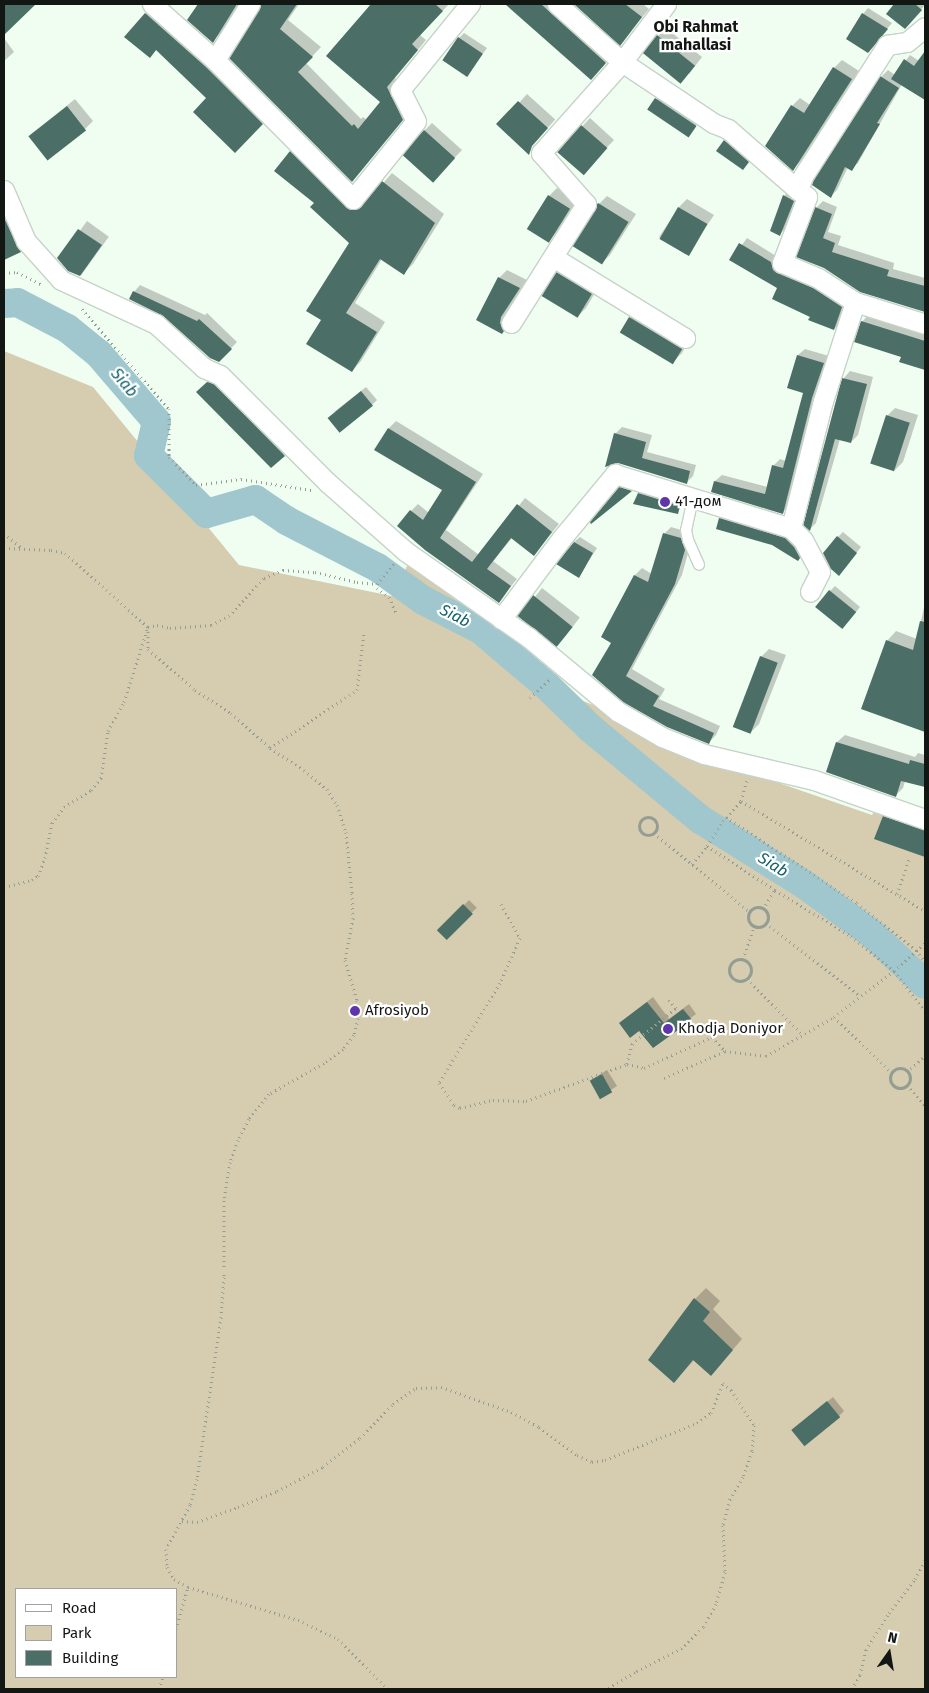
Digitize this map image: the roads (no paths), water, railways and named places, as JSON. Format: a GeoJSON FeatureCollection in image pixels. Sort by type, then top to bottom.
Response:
{"type":"FeatureCollection","features":[{"type":"Feature","properties":{"kind":"street"},"geometry":{"type":"LineString","coordinates":[[152,4],[215,60],[353,199],[416,121],[400,90],[470,4]]}},
{"type":"Feature","properties":{"kind":"street"},"geometry":{"type":"LineString","coordinates":[[215,60],[250,4]]}},
{"type":"Feature","properties":{"kind":"street"},"geometry":{"type":"LineString","coordinates":[[557,4],[622,62],[713,123],[728,129],[758,158],[806,196],[782,263],[818,278],[855,302],[925,324]]}},
{"type":"Feature","properties":{"kind":"street"},"geometry":{"type":"LineString","coordinates":[[511,323],[586,204],[541,153],[622,62],[666,4]]}},
{"type":"Feature","properties":{"kind":"street"},"geometry":{"type":"LineString","coordinates":[[798,190],[803,176],[887,45],[907,42],[925,27]]}},
{"type":"Feature","properties":{"kind":"street"},"geometry":{"type":"LineString","coordinates":[[4,190],[26,241],[60,280],[156,324],[204,368],[220,375],[272,429],[338,492],[405,551],[528,637],[617,711],[662,737],[704,754],[814,780],[925,819]]}},
{"type":"Feature","properties":{"kind":"street"},"geometry":{"type":"LineString","coordinates":[[553,257],[685,338]]}},
{"type":"Feature","properties":{"kind":"street"},"geometry":{"type":"LineString","coordinates":[[790,528],[823,402],[855,302]]}},
{"type":"Feature","properties":{"kind":"street"},"geometry":{"type":"LineString","coordinates":[[501,619],[561,539],[615,474],[790,528],[803,540],[820,572],[810,592]]}},
{"type":"Feature","properties":{"kind":"lane"},"geometry":{"type":"LineString","coordinates":[[694,498],[686,530],[688,540],[700,565]]}},
{"type":"Feature","properties":{"kind":"waterway","name":"Siab"},"geometry":{"type":"LineString","coordinates":[[4,303],[17,302],[67,328],[98,353],[156,421],[148,455],[206,513],[255,499],[286,520],[377,567],[423,600],[480,629],[547,686],[589,727],[700,819],[804,884],[871,933],[925,984]]}},
{"type":"Feature","properties":{"kind":"place","name":"41-дом"},"geometry":{"type":"Point","coordinates":[665,502]}},
{"type":"Feature","properties":{"kind":"place","name":"Afrosiyob"},"geometry":{"type":"Point","coordinates":[355,1011]}},
{"type":"Feature","properties":{"kind":"place","name":"Khodja Doniyor"},"geometry":{"type":"Point","coordinates":[668,1029]}},
{"type":"Feature","properties":{"kind":"district","name":"Obi Rahmat mahallasi"},"geometry":{"type":"Point","coordinates":[696,36]}}]}
